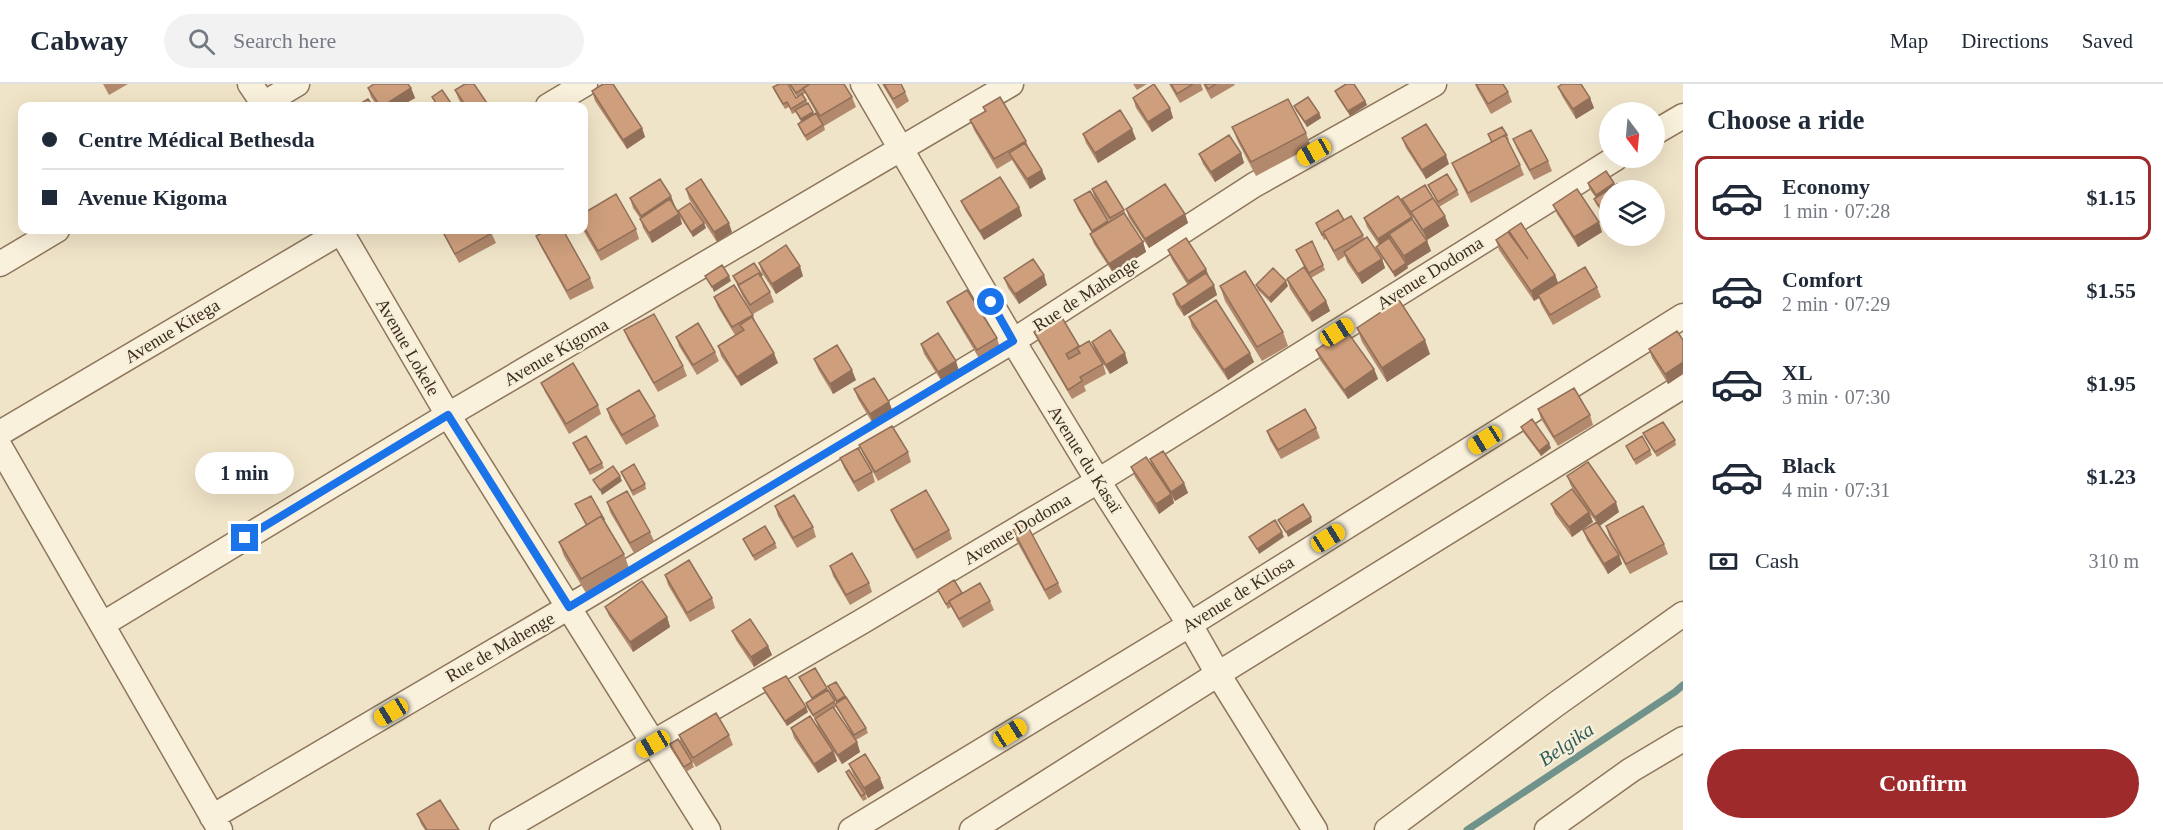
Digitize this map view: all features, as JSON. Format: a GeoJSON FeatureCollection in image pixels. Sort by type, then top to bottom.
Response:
{"type":"FeatureCollection","features":[{"type":"Feature","properties":{"kind":"street"},"geometry":{"type":"LineString","coordinates":[[250,84],[261,102]]}},
{"type":"Feature","properties":{"kind":"street"},"geometry":{"type":"LineString","coordinates":[[269,102],[297,84]]}},
{"type":"Feature","properties":{"kind":"street"},"geometry":{"type":"LineString","coordinates":[[555,102],[585,84]]}},
{"type":"Feature","properties":{"kind":"street","name":"Avenue du Kasaï"},"geometry":{"type":"LineString","coordinates":[[862,84],[1098,481],[1315,830]]}},
{"type":"Feature","properties":{"kind":"street","name":"Avenue Kigoma"},"geometry":{"type":"LineString","coordinates":[[104,624],[448,415],[1011,84]]}},
{"type":"Feature","properties":{"kind":"street","name":"Rue de Mahenge"},"geometry":{"type":"LineString","coordinates":[[216,823],[569,607],[1013,341],[1254,185],[1434,84]]}},
{"type":"Feature","properties":{"kind":"street"},"geometry":{"type":"LineString","coordinates":[[1665,127],[1683,116]]}},
{"type":"Feature","properties":{"kind":"street","name":"Avenue Dodoma"},"geometry":{"type":"LineString","coordinates":[[502,830],[653,744],[1098,481],[1600,168]]}},
{"type":"Feature","properties":{"kind":"street"},"geometry":{"type":"LineString","coordinates":[[0,264],[50,234]]}},
{"type":"Feature","properties":{"kind":"street","name":"Avenue Kitega"},"geometry":{"type":"LineString","coordinates":[[0,433],[334,234]]}},
{"type":"Feature","properties":{"kind":"street","name":"Avenue Lokele"},"geometry":{"type":"LineString","coordinates":[[343,234],[448,415],[708,830]]}},
{"type":"Feature","properties":{"kind":"street","name":"Avenue de Kilosa"},"geometry":{"type":"LineString","coordinates":[[851,830],[1189,625],[1683,316]]}},
{"type":"Feature","properties":{"kind":"street"},"geometry":{"type":"LineString","coordinates":[[972,830],[1218,674],[1683,386]]}},
{"type":"Feature","properties":{"kind":"street"},"geometry":{"type":"LineString","coordinates":[[0,447],[104,624],[216,823]]}},
{"type":"Feature","properties":{"kind":"street"},"geometry":{"type":"LineString","coordinates":[[1387,830],[1555,705],[1683,614]]}},
{"type":"Feature","properties":{"kind":"street"},"geometry":{"type":"LineString","coordinates":[[1547,830],[1631,770],[1683,739]]}},
{"type":"Feature","properties":{"kind":"building"},"geometry":{"type":"Polygon","coordinates":[[[374,84],[408,84],[411,88],[389,102],[377,102],[368,88],[374,84]]]}},
{"type":"Feature","properties":{"kind":"building"},"geometry":{"type":"Polygon","coordinates":[[[465,84],[474,84],[486,102],[463,102],[455,90],[465,84]]]}},
{"type":"Feature","properties":{"kind":"building"},"geometry":{"type":"Polygon","coordinates":[[[603,84],[613,84],[642,128],[623,140],[592,91],[603,84]]]}},
{"type":"Feature","properties":{"kind":"building"},"geometry":{"type":"Polygon","coordinates":[[[788,84],[796,98],[802,94],[806,100],[791,109],[787,102],[783,104],[773,87],[788,84]]]}},
{"type":"Feature","properties":{"kind":"building"},"geometry":{"type":"Polygon","coordinates":[[[790,84],[810,84],[796,93],[790,84]]]}},
{"type":"Feature","properties":{"kind":"building"},"geometry":{"type":"Polygon","coordinates":[[[810,84],[844,84],[852,97],[820,116],[803,88],[810,84]]]}},
{"type":"Feature","properties":{"kind":"building"},"geometry":{"type":"Polygon","coordinates":[[[884,84],[901,84],[905,92],[893,99],[884,84]]]}},
{"type":"Feature","properties":{"kind":"building"},"geometry":{"type":"Polygon","coordinates":[[[1154,84],[1170,108],[1148,122],[1133,98],[1154,84]]]}},
{"type":"Feature","properties":{"kind":"building"},"geometry":{"type":"Polygon","coordinates":[[[1171,84],[1193,84],[1177,94],[1171,84]]]}},
{"type":"Feature","properties":{"kind":"building"},"geometry":{"type":"Polygon","coordinates":[[[1205,84],[1216,84],[1208,89],[1205,84]]]}},
{"type":"Feature","properties":{"kind":"building"},"geometry":{"type":"Polygon","coordinates":[[[1346,84],[1354,84],[1365,101],[1348,111],[1335,91],[1346,84]]]}},
{"type":"Feature","properties":{"kind":"building"},"geometry":{"type":"Polygon","coordinates":[[[1476,84],[1503,84],[1508,92],[1488,104],[1476,84]]]}},
{"type":"Feature","properties":{"kind":"building"},"geometry":{"type":"Polygon","coordinates":[[[1562,84],[1581,84],[1590,98],[1573,109],[1558,87],[1562,84]]]}},
{"type":"Feature","properties":{"kind":"building"},"geometry":{"type":"Polygon","coordinates":[[[442,90],[450,102],[435,102],[432,97],[442,90]]]}},
{"type":"Feature","properties":{"kind":"building"},"geometry":{"type":"Polygon","coordinates":[[[1000,97],[1026,141],[994,159],[970,120],[986,111],[983,107],[1000,97]]]}},
{"type":"Feature","properties":{"kind":"building"},"geometry":{"type":"Polygon","coordinates":[[[1308,97],[1319,113],[1305,122],[1294,106],[1308,97]]]}},
{"type":"Feature","properties":{"kind":"building"},"geometry":{"type":"Polygon","coordinates":[[[1288,99],[1306,133],[1251,162],[1232,127],[1288,99]]]}},
{"type":"Feature","properties":{"kind":"building"},"geometry":{"type":"Polygon","coordinates":[[[808,103],[813,112],[801,119],[795,110],[808,103]]]}},
{"type":"Feature","properties":{"kind":"building"},"geometry":{"type":"Polygon","coordinates":[[[1120,110],[1132,129],[1095,153],[1083,134],[1120,110]]]}},
{"type":"Feature","properties":{"kind":"building"},"geometry":{"type":"Polygon","coordinates":[[[816,113],[823,125],[805,136],[798,124],[816,113]]]}},
{"type":"Feature","properties":{"kind":"building"},"geometry":{"type":"Polygon","coordinates":[[[1426,124],[1446,155],[1422,170],[1402,138],[1426,124]]]}},
{"type":"Feature","properties":{"kind":"building"},"geometry":{"type":"Polygon","coordinates":[[[1502,127],[1507,135],[1492,142],[1488,134],[1502,127]]]}},
{"type":"Feature","properties":{"kind":"building"},"geometry":{"type":"Polygon","coordinates":[[[1531,130],[1548,161],[1530,170],[1513,139],[1531,130]]]}},
{"type":"Feature","properties":{"kind":"building"},"geometry":{"type":"Polygon","coordinates":[[[1229,135],[1241,153],[1211,172],[1199,154],[1229,135]]]}},
{"type":"Feature","properties":{"kind":"building"},"geometry":{"type":"Polygon","coordinates":[[[1505,135],[1520,165],[1468,193],[1452,163],[1505,135]]]}},
{"type":"Feature","properties":{"kind":"building"},"geometry":{"type":"Polygon","coordinates":[[[1025,143],[1042,170],[1027,179],[1009,153],[1025,143]]]}},
{"type":"Feature","properties":{"kind":"building"},"geometry":{"type":"Polygon","coordinates":[[[1606,171],[1612,180],[1599,180],[1599,193],[1596,195],[1588,183],[1606,171]]]}},
{"type":"Feature","properties":{"kind":"building"},"geometry":{"type":"Polygon","coordinates":[[[1447,174],[1457,190],[1438,202],[1428,185],[1447,174]]]}},
{"type":"Feature","properties":{"kind":"building"},"geometry":{"type":"Polygon","coordinates":[[[1000,177],[1019,207],[980,231],[961,201],[1000,177]]]}},
{"type":"Feature","properties":{"kind":"building"},"geometry":{"type":"Polygon","coordinates":[[[660,179],[671,196],[641,216],[630,198],[660,179]]]}},
{"type":"Feature","properties":{"kind":"building"},"geometry":{"type":"Polygon","coordinates":[[[701,179],[729,223],[714,232],[686,189],[701,179]]]}},
{"type":"Feature","properties":{"kind":"building"},"geometry":{"type":"Polygon","coordinates":[[[1106,181],[1124,210],[1110,218],[1092,189],[1106,181]]]}},
{"type":"Feature","properties":{"kind":"building"},"geometry":{"type":"Polygon","coordinates":[[[1165,184],[1185,214],[1145,239],[1126,209],[1165,184]]]}},
{"type":"Feature","properties":{"kind":"building"},"geometry":{"type":"Polygon","coordinates":[[[1425,185],[1433,198],[1411,212],[1412,214],[1402,199],[1425,185]]]}},
{"type":"Feature","properties":{"kind":"building"},"geometry":{"type":"Polygon","coordinates":[[[1577,189],[1599,222],[1574,237],[1553,205],[1577,189]]]}},
{"type":"Feature","properties":{"kind":"building"},"geometry":{"type":"Polygon","coordinates":[[[1090,191],[1108,221],[1092,231],[1074,200],[1090,191]]]}},
{"type":"Feature","properties":{"kind":"building"},"geometry":{"type":"Polygon","coordinates":[[[616,194],[636,229],[598,251],[588,234],[588,211],[616,194]]]}},
{"type":"Feature","properties":{"kind":"building"},"geometry":{"type":"Polygon","coordinates":[[[1398,196],[1412,217],[1378,239],[1364,218],[1398,196]]]}},
{"type":"Feature","properties":{"kind":"building"},"geometry":{"type":"Polygon","coordinates":[[[1599,196],[1599,206],[1594,199],[1599,196]]]}},
{"type":"Feature","properties":{"kind":"building"},"geometry":{"type":"Polygon","coordinates":[[[1433,198],[1445,216],[1423,230],[1411,212],[1433,198]]]}},
{"type":"Feature","properties":{"kind":"building"},"geometry":{"type":"Polygon","coordinates":[[[670,199],[679,214],[649,233],[640,219],[670,199]]]}},
{"type":"Feature","properties":{"kind":"building"},"geometry":{"type":"Polygon","coordinates":[[[690,203],[704,223],[691,232],[678,211],[690,203]]]}},
{"type":"Feature","properties":{"kind":"building"},"geometry":{"type":"Polygon","coordinates":[[[1338,210],[1344,220],[1323,232],[1322,235],[1316,223],[1338,210]]]}},
{"type":"Feature","properties":{"kind":"building"},"geometry":{"type":"Polygon","coordinates":[[[1124,213],[1143,242],[1109,264],[1090,234],[1124,213]]]}},
{"type":"Feature","properties":{"kind":"building"},"geometry":{"type":"Polygon","coordinates":[[[1351,216],[1363,235],[1334,251],[1323,232],[1351,216]]]}},
{"type":"Feature","properties":{"kind":"building"},"geometry":{"type":"Polygon","coordinates":[[[1412,219],[1427,241],[1404,256],[1389,234],[1412,219]]]}},
{"type":"Feature","properties":{"kind":"building"},"geometry":{"type":"Polygon","coordinates":[[[1521,223],[1555,275],[1531,291],[1496,240],[1508,232],[1528,259],[1509,231],[1521,223]]]}},
{"type":"Feature","properties":{"kind":"building"},"geometry":{"type":"Polygon","coordinates":[[[444,234],[490,234],[455,254],[444,234]]]}},
{"type":"Feature","properties":{"kind":"building"},"geometry":{"type":"Polygon","coordinates":[[[565,234],[590,278],[567,291],[536,236],[565,234]]]}},
{"type":"Feature","properties":{"kind":"building"},"geometry":{"type":"Polygon","coordinates":[[[1367,237],[1382,259],[1358,274],[1344,252],[1367,237]]]}},
{"type":"Feature","properties":{"kind":"building"},"geometry":{"type":"Polygon","coordinates":[[[1186,238],[1206,269],[1188,281],[1168,250],[1186,238]]]}},
{"type":"Feature","properties":{"kind":"building"},"geometry":{"type":"Polygon","coordinates":[[[1389,238],[1406,263],[1393,272],[1376,247],[1389,238]]]}},
{"type":"Feature","properties":{"kind":"building"},"geometry":{"type":"Polygon","coordinates":[[[1312,241],[1323,265],[1309,273],[1296,250],[1312,241]]]}},
{"type":"Feature","properties":{"kind":"building"},"geometry":{"type":"Polygon","coordinates":[[[786,245],[800,266],[772,284],[759,263],[786,245]]]}},
{"type":"Feature","properties":{"kind":"building"},"geometry":{"type":"Polygon","coordinates":[[[1033,259],[1044,275],[1015,294],[1004,278],[1033,259]]]}},
{"type":"Feature","properties":{"kind":"building"},"geometry":{"type":"Polygon","coordinates":[[[754,263],[762,275],[760,276],[759,273],[739,285],[733,276],[754,263]]]}},
{"type":"Feature","properties":{"kind":"building"},"geometry":{"type":"Polygon","coordinates":[[[722,265],[729,276],[712,287],[705,276],[722,265]]]}},
{"type":"Feature","properties":{"kind":"building"},"geometry":{"type":"Polygon","coordinates":[[[1304,267],[1326,301],[1309,313],[1287,279],[1304,267]]]}},
{"type":"Feature","properties":{"kind":"building"},"geometry":{"type":"Polygon","coordinates":[[[1585,267],[1597,287],[1550,315],[1538,295],[1585,267]]]}},
{"type":"Feature","properties":{"kind":"building"},"geometry":{"type":"Polygon","coordinates":[[[1273,268],[1286,281],[1269,298],[1256,285],[1273,268]]]}},
{"type":"Feature","properties":{"kind":"building"},"geometry":{"type":"Polygon","coordinates":[[[1245,271],[1283,332],[1257,347],[1220,286],[1245,271]]]}},
{"type":"Feature","properties":{"kind":"building"},"geometry":{"type":"Polygon","coordinates":[[[759,273],[770,292],[750,305],[738,285],[759,273]]]}},
{"type":"Feature","properties":{"kind":"building"},"geometry":{"type":"Polygon","coordinates":[[[1206,273],[1214,285],[1181,307],[1173,294],[1206,273]]]}},
{"type":"Feature","properties":{"kind":"building"},"geometry":{"type":"Polygon","coordinates":[[[734,285],[753,315],[732,327],[714,297],[734,285]]]}},
{"type":"Feature","properties":{"kind":"building"},"geometry":{"type":"Polygon","coordinates":[[[967,290],[997,338],[977,350],[947,302],[967,290]]]}},
{"type":"Feature","properties":{"kind":"building"},"geometry":{"type":"Polygon","coordinates":[[[1216,300],[1250,353],[1224,370],[1189,317],[1216,300]]]}},
{"type":"Feature","properties":{"kind":"building"},"geometry":{"type":"Polygon","coordinates":[[[1399,300],[1425,340],[1382,368],[1357,328],[1399,300]]]}},
{"type":"Feature","properties":{"kind":"building"},"geometry":{"type":"Polygon","coordinates":[[[654,314],[683,366],[654,383],[624,330],[654,314]]]}},
{"type":"Feature","properties":{"kind":"building"},"geometry":{"type":"Polygon","coordinates":[[[1061,316],[1079,346],[1066,354],[1069,359],[1080,353],[1077,348],[1089,341],[1103,364],[1080,377],[1082,381],[1068,390],[1034,332],[1061,316]]]}},
{"type":"Feature","properties":{"kind":"building"},"geometry":{"type":"Polygon","coordinates":[[[752,317],[774,353],[737,377],[718,346],[744,330],[740,325],[752,317]]]}},
{"type":"Feature","properties":{"kind":"building"},"geometry":{"type":"Polygon","coordinates":[[[698,323],[715,352],[693,365],[676,337],[698,323]]]}},
{"type":"Feature","properties":{"kind":"building"},"geometry":{"type":"Polygon","coordinates":[[[1110,330],[1125,353],[1106,365],[1092,342],[1110,330]]]}},
{"type":"Feature","properties":{"kind":"building"},"geometry":{"type":"Polygon","coordinates":[[[1346,330],[1374,369],[1344,390],[1316,350],[1346,330]]]}},
{"type":"Feature","properties":{"kind":"building"},"geometry":{"type":"Polygon","coordinates":[[[1677,331],[1683,340],[1683,362],[1665,374],[1649,349],[1677,331]]]}},
{"type":"Feature","properties":{"kind":"building"},"geometry":{"type":"Polygon","coordinates":[[[938,333],[956,361],[938,372],[921,344],[938,333]]]}},
{"type":"Feature","properties":{"kind":"building"},"geometry":{"type":"Polygon","coordinates":[[[837,345],[852,370],[830,384],[814,359],[837,345]]]}},
{"type":"Feature","properties":{"kind":"building"},"geometry":{"type":"Polygon","coordinates":[[[573,363],[598,405],[566,424],[541,383],[573,363]]]}},
{"type":"Feature","properties":{"kind":"building"},"geometry":{"type":"Polygon","coordinates":[[[874,378],[889,402],[870,414],[854,389],[874,378]]]}},
{"type":"Feature","properties":{"kind":"building"},"geometry":{"type":"Polygon","coordinates":[[[1574,388],[1590,415],[1554,437],[1538,409],[1574,388]]]}},
{"type":"Feature","properties":{"kind":"building"},"geometry":{"type":"Polygon","coordinates":[[[639,390],[655,416],[622,435],[607,409],[639,390]]]}},
{"type":"Feature","properties":{"kind":"building"},"geometry":{"type":"Polygon","coordinates":[[[1305,409],[1316,428],[1278,450],[1267,431],[1305,409]]]}},
{"type":"Feature","properties":{"kind":"building"},"geometry":{"type":"Polygon","coordinates":[[[1532,419],[1549,443],[1539,451],[1521,427],[1532,419]]]}},
{"type":"Feature","properties":{"kind":"building"},"geometry":{"type":"Polygon","coordinates":[[[1663,422],[1675,440],[1655,452],[1643,433],[1663,422]]]}},
{"type":"Feature","properties":{"kind":"building"},"geometry":{"type":"Polygon","coordinates":[[[892,426],[908,452],[875,472],[859,445],[892,426]]]}},
{"type":"Feature","properties":{"kind":"building"},"geometry":{"type":"Polygon","coordinates":[[[586,436],[602,463],[589,470],[573,443],[586,436]]]}},
{"type":"Feature","properties":{"kind":"building"},"geometry":{"type":"Polygon","coordinates":[[[1642,436],[1650,450],[1634,460],[1626,446],[1642,436]]]}},
{"type":"Feature","properties":{"kind":"building"},"geometry":{"type":"Polygon","coordinates":[[[858,448],[872,472],[854,482],[840,458],[858,448]]]}},
{"type":"Feature","properties":{"kind":"building"},"geometry":{"type":"Polygon","coordinates":[[[1163,451],[1184,483],[1171,492],[1150,459],[1163,451]]]}},
{"type":"Feature","properties":{"kind":"building"},"geometry":{"type":"Polygon","coordinates":[[[1146,457],[1171,494],[1156,504],[1131,467],[1146,457]]]}},
{"type":"Feature","properties":{"kind":"building"},"geometry":{"type":"Polygon","coordinates":[[[1588,462],[1616,502],[1595,517],[1567,476],[1588,462]]]}},
{"type":"Feature","properties":{"kind":"building"},"geometry":{"type":"Polygon","coordinates":[[[634,464],[645,484],[632,491],[621,472],[634,464]]]}},
{"type":"Feature","properties":{"kind":"building"},"geometry":{"type":"Polygon","coordinates":[[[613,466],[620,476],[600,490],[593,480],[613,466]]]}},
{"type":"Feature","properties":{"kind":"building"},"geometry":{"type":"Polygon","coordinates":[[[1572,489],[1589,512],[1569,527],[1551,504],[1572,489]]]}},
{"type":"Feature","properties":{"kind":"building"},"geometry":{"type":"Polygon","coordinates":[[[926,490],[949,530],[914,550],[891,510],[926,490]]]}},
{"type":"Feature","properties":{"kind":"building"},"geometry":{"type":"Polygon","coordinates":[[[627,491],[650,532],[630,543],[607,502],[627,491]]]}},
{"type":"Feature","properties":{"kind":"building"},"geometry":{"type":"Polygon","coordinates":[[[794,495],[813,527],[793,538],[775,506],[794,495]]]}},
{"type":"Feature","properties":{"kind":"building"},"geometry":{"type":"Polygon","coordinates":[[[591,496],[604,519],[601,516],[587,525],[575,504],[591,496]]]}},
{"type":"Feature","properties":{"kind":"building"},"geometry":{"type":"Polygon","coordinates":[[[1303,504],[1311,517],[1286,532],[1278,520],[1303,504]]]}},
{"type":"Feature","properties":{"kind":"building"},"geometry":{"type":"Polygon","coordinates":[[[1643,506],[1664,544],[1626,564],[1606,526],[1643,506]]]}},
{"type":"Feature","properties":{"kind":"building"},"geometry":{"type":"Polygon","coordinates":[[[601,516],[624,554],[581,579],[559,542],[601,516]]]}},
{"type":"Feature","properties":{"kind":"building"},"geometry":{"type":"Polygon","coordinates":[[[1275,520],[1282,532],[1257,549],[1249,537],[1275,520]]]}},
{"type":"Feature","properties":{"kind":"building"},"geometry":{"type":"Polygon","coordinates":[[[1597,522],[1619,555],[1604,564],[1583,530],[1597,522]]]}},
{"type":"Feature","properties":{"kind":"building"},"geometry":{"type":"Polygon","coordinates":[[[1026,523],[1058,583],[1045,590],[1013,530],[1026,523]]]}},
{"type":"Feature","properties":{"kind":"building"},"geometry":{"type":"Polygon","coordinates":[[[765,526],[775,543],[753,556],[743,539],[765,526]]]}},
{"type":"Feature","properties":{"kind":"building"},"geometry":{"type":"Polygon","coordinates":[[[852,553],[869,583],[846,595],[830,566],[852,553]]]}},
{"type":"Feature","properties":{"kind":"building"},"geometry":{"type":"Polygon","coordinates":[[[689,560],[712,598],[687,613],[665,575],[689,560]]]}},
{"type":"Feature","properties":{"kind":"building"},"geometry":{"type":"Polygon","coordinates":[[[954,580],[962,593],[946,604],[938,590],[954,580]]]}},
{"type":"Feature","properties":{"kind":"building"},"geometry":{"type":"Polygon","coordinates":[[[642,581],[667,617],[630,642],[605,607],[642,581]]]}},
{"type":"Feature","properties":{"kind":"building"},"geometry":{"type":"Polygon","coordinates":[[[980,583],[990,601],[959,619],[949,601],[980,583]]]}},
{"type":"Feature","properties":{"kind":"building"},"geometry":{"type":"Polygon","coordinates":[[[750,619],[768,646],[751,657],[732,631],[750,619]]]}},
{"type":"Feature","properties":{"kind":"building"},"geometry":{"type":"Polygon","coordinates":[[[815,668],[827,688],[812,698],[799,677],[815,668]]]}},
{"type":"Feature","properties":{"kind":"building"},"geometry":{"type":"Polygon","coordinates":[[[786,676],[806,707],[785,721],[763,688],[786,676]]]}},
{"type":"Feature","properties":{"kind":"building"},"geometry":{"type":"Polygon","coordinates":[[[836,682],[845,696],[837,701],[828,686],[836,682]]]}},
{"type":"Feature","properties":{"kind":"building"},"geometry":{"type":"Polygon","coordinates":[[[828,690],[835,701],[813,715],[806,703],[828,690]]]}},
{"type":"Feature","properties":{"kind":"building"},"geometry":{"type":"Polygon","coordinates":[[[846,697],[866,728],[854,735],[835,704],[846,697]]]}},
{"type":"Feature","properties":{"kind":"building"},"geometry":{"type":"Polygon","coordinates":[[[833,707],[857,742],[838,755],[815,719],[833,707]]]}},
{"type":"Feature","properties":{"kind":"building"},"geometry":{"type":"Polygon","coordinates":[[[716,713],[729,735],[693,758],[679,735],[716,713]]]}},
{"type":"Feature","properties":{"kind":"building"},"geometry":{"type":"Polygon","coordinates":[[[810,716],[833,751],[814,764],[791,728],[810,716]]]}},
{"type":"Feature","properties":{"kind":"building"},"geometry":{"type":"Polygon","coordinates":[[[678,739],[692,762],[684,767],[670,744],[678,739]]]}},
{"type":"Feature","properties":{"kind":"building"},"geometry":{"type":"Polygon","coordinates":[[[865,754],[880,778],[864,788],[849,764],[865,754]]]}},
{"type":"Feature","properties":{"kind":"building"},"geometry":{"type":"Polygon","coordinates":[[[849,770],[865,794],[861,796],[846,772],[849,770]]]}},
{"type":"Feature","properties":{"kind":"building"},"geometry":{"type":"Polygon","coordinates":[[[440,800],[459,830],[427,830],[417,814],[440,800]]]}},
{"type":"Feature","properties":{"kind":"waterway","name":"Belgika"},"geometry":{"type":"LineString","coordinates":[[1467,830],[1683,685]]}},
{"type":"Feature","properties":{"kind":"route"},"geometry":{"type":"LineString","coordinates":[[245,538],[448,415],[569,607],[1013,341],[991,302]]}}]}
